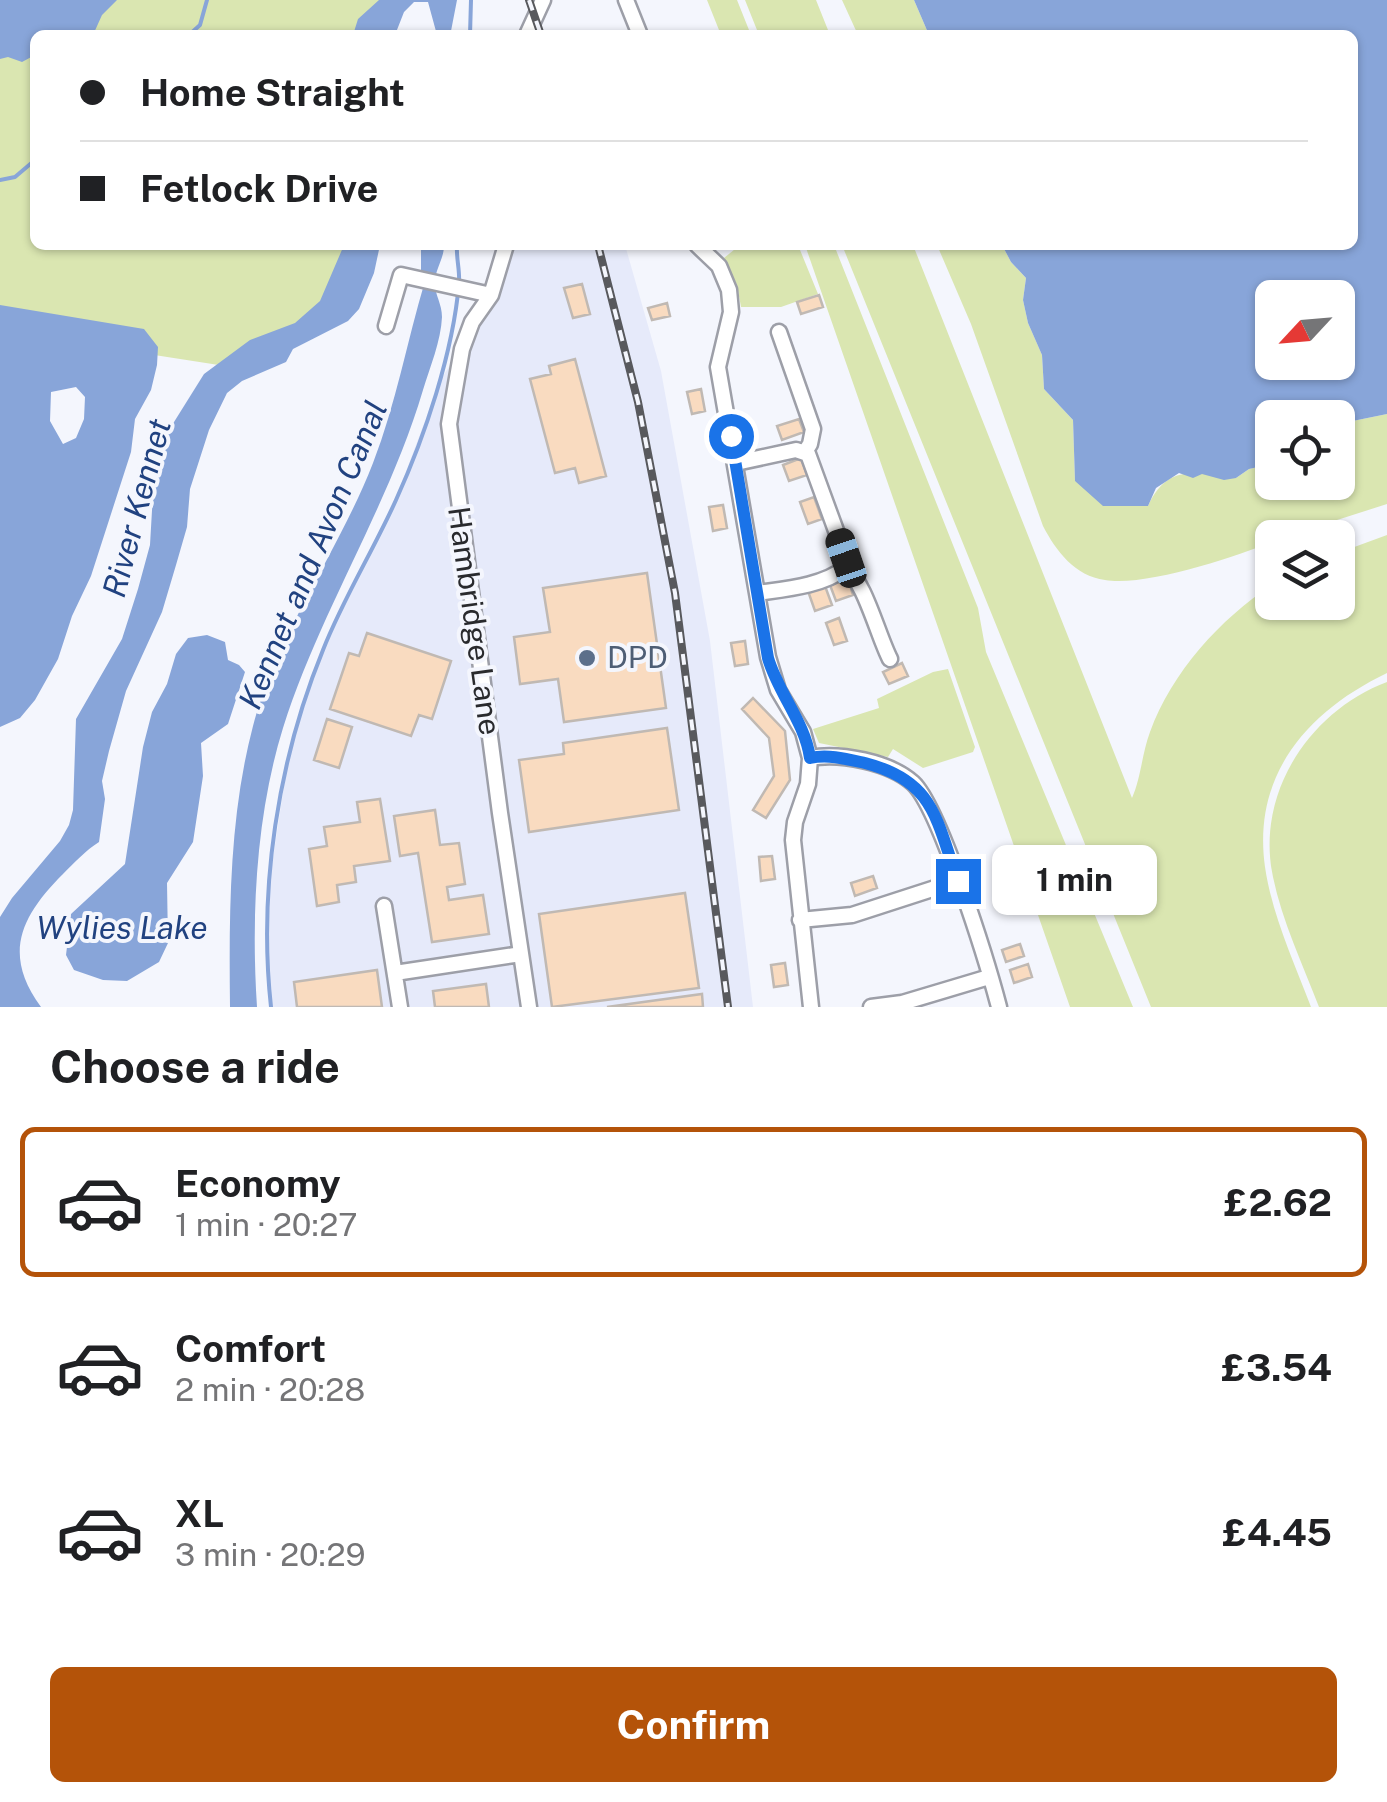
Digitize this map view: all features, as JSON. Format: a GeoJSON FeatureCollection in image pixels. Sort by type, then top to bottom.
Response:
{"type":"FeatureCollection","features":[{"type":"Feature","properties":{"kind":"street"},"geometry":{"type":"LineString","coordinates":[[529,30],[542,0]]}},
{"type":"Feature","properties":{"kind":"street"},"geometry":{"type":"LineString","coordinates":[[626,0],[638,30]]}},
{"type":"Feature","properties":{"kind":"street","name":"Hambridge Lane"},"geometry":{"type":"LineString","coordinates":[[505,250],[491,296],[472,322],[462,349],[454,380],[450,437],[529,1007]]}},
{"type":"Feature","properties":{"kind":"street"},"geometry":{"type":"LineString","coordinates":[[702,250],[719,266],[729,290],[731,312],[718,367],[774,677],[803,732],[810,758],[808,784],[793,840],[811,1007]]}},
{"type":"Feature","properties":{"kind":"street"},"geometry":{"type":"LineString","coordinates":[[386,326],[401,275],[491,296]]}},
{"type":"Feature","properties":{"kind":"street"},"geometry":{"type":"LineString","coordinates":[[780,332],[813,429],[805,452]]}},
{"type":"Feature","properties":{"kind":"street"},"geometry":{"type":"LineString","coordinates":[[736,463],[796,450],[805,452],[812,459],[846,558],[845,568]]}},
{"type":"Feature","properties":{"kind":"street"},"geometry":{"type":"LineString","coordinates":[[757,593],[804,585],[845,568]]}},
{"type":"Feature","properties":{"kind":"street"},"geometry":{"type":"LineString","coordinates":[[845,568],[857,579],[890,659]]}},
{"type":"Feature","properties":{"kind":"street"},"geometry":{"type":"LineString","coordinates":[[810,758],[822,755],[852,760],[900,773],[913,783],[932,809],[998,1007]]}},
{"type":"Feature","properties":{"kind":"street"},"geometry":{"type":"LineString","coordinates":[[800,920],[852,915],[958,881]]}},
{"type":"Feature","properties":{"kind":"street"},"geometry":{"type":"LineString","coordinates":[[384,906],[400,1007]]}},
{"type":"Feature","properties":{"kind":"street"},"geometry":{"type":"LineString","coordinates":[[395,973],[521,954]]}},
{"type":"Feature","properties":{"kind":"street"},"geometry":{"type":"LineString","coordinates":[[872,1007],[920,998],[989,977]]}},
{"type":"Feature","properties":{"kind":"shaded area"},"geometry":{"type":"Polygon","coordinates":[[[511,250],[626,250],[661,371],[710,641],[753,1007],[271,1007],[267,972],[268,891],[286,773],[303,704],[324,647],[396,498],[440,381],[503,280],[511,250]]]}},
{"type":"Feature","properties":{"kind":"green space"},"geometry":{"type":"Polygon","coordinates":[[[0,0],[399,0],[378,30],[30,30],[30,250],[361,250],[349,283],[238,368],[0,331],[0,0]]]}},
{"type":"Feature","properties":{"kind":"green space"},"geometry":{"type":"Polygon","coordinates":[[[707,0],[737,0],[749,30],[719,30],[707,0]]]}},
{"type":"Feature","properties":{"kind":"green space"},"geometry":{"type":"Polygon","coordinates":[[[745,0],[816,0],[828,30],[757,30],[745,0]]]}},
{"type":"Feature","properties":{"kind":"green space"},"geometry":{"type":"Polygon","coordinates":[[[842,0],[914,0],[927,30],[856,30],[842,0]]]}},
{"type":"Feature","properties":{"kind":"green space"},"geometry":{"type":"Polygon","coordinates":[[[734,250],[800,250],[818,294],[781,307],[741,307],[737,285],[724,258],[734,250]]]}},
{"type":"Feature","properties":{"kind":"green space"},"geometry":{"type":"Polygon","coordinates":[[[807,250],[836,250],[978,608],[986,652],[1133,1007],[1070,1007],[807,250]]]}},
{"type":"Feature","properties":{"kind":"green space"},"geometry":{"type":"Polygon","coordinates":[[[844,250],[915,250],[1132,798],[1159,710],[1185,668],[1216,631],[1255,598],[1255,620],[1355,620],[1355,547],[1387,535],[1387,673],[1333,706],[1310,727],[1277,775],[1267,803],[1263,834],[1268,885],[1311,1007],[1151,1007],[844,250]]]}},
{"type":"Feature","properties":{"kind":"green space"},"geometry":{"type":"Polygon","coordinates":[[[939,250],[1005,250],[1026,278],[1023,300],[1042,355],[1044,389],[1073,420],[1075,481],[1148,506],[1164,483],[1174,477],[1195,473],[1236,478],[1255,468],[1255,500],[1355,500],[1355,421],[1387,414],[1387,504],[1337,520],[1255,520],[1255,548],[1236,555],[1166,575],[1105,580],[1076,568],[1060,553],[1043,526],[971,324],[939,250]]]}},
{"type":"Feature","properties":{"kind":"green space"},"geometry":{"type":"Polygon","coordinates":[[[948,669],[975,747],[973,752],[923,768],[893,749],[888,757],[819,743],[813,729],[879,708],[877,699],[933,672],[948,669]]]}},
{"type":"Feature","properties":{"kind":"green space"},"geometry":{"type":"Polygon","coordinates":[[[1387,682],[1387,1007],[1319,1007],[1287,926],[1273,877],[1272,815],[1294,759],[1312,734],[1359,695],[1387,682]]]}},
{"type":"Feature","properties":{"kind":"water"},"geometry":{"type":"Polygon","coordinates":[[[0,0],[117,0],[102,15],[95,30],[30,30],[30,58],[22,62],[8,57],[0,59],[0,0]]]}},
{"type":"Feature","properties":{"kind":"water"},"geometry":{"type":"Polygon","coordinates":[[[379,0],[457,0],[451,30],[436,30],[428,2],[414,2],[404,12],[397,30],[355,30],[358,19],[379,0]]]}},
{"type":"Feature","properties":{"kind":"water"},"geometry":{"type":"Polygon","coordinates":[[[914,0],[1387,0],[1387,414],[1355,421],[1355,400],[1255,400],[1255,468],[1224,480],[1179,473],[1156,488],[1148,506],[1103,506],[1075,481],[1073,420],[1044,389],[1042,355],[1023,300],[1026,278],[1005,250],[1358,250],[1358,30],[927,30],[914,0]]]}},
{"type":"Feature","properties":{"kind":"water"},"geometry":{"type":"Polygon","coordinates":[[[342,250],[379,250],[359,309],[348,321],[293,349],[286,362],[242,381],[227,393],[209,430],[190,489],[187,527],[162,612],[126,691],[102,781],[105,799],[99,842],[48,890],[36,905],[22,936],[22,970],[41,1007],[0,1007],[0,917],[69,825],[73,810],[76,719],[122,639],[150,545],[154,476],[169,430],[204,374],[250,340],[295,323],[320,301],[342,250]]]}},
{"type":"Feature","properties":{"kind":"water"},"geometry":{"type":"Polygon","coordinates":[[[421,250],[444,250],[435,281],[442,317],[437,345],[392,476],[316,642],[283,728],[261,831],[255,937],[257,1007],[230,1007],[235,830],[253,726],[277,658],[373,463],[425,281],[421,250]]]}},
{"type":"Feature","properties":{"kind":"water"},"geometry":{"type":"Polygon","coordinates":[[[0,305],[144,329],[158,347],[157,365],[151,390],[135,419],[131,452],[91,576],[58,659],[35,700],[20,718],[0,727],[0,305]],[[76,387],[51,392],[50,421],[63,444],[76,438],[84,419],[85,397],[76,387]]]}},
{"type":"Feature","properties":{"kind":"water","name":"Wylies Lake"},"geometry":{"type":"Polygon","coordinates":[[[207,635],[225,642],[228,660],[245,672],[228,724],[201,743],[203,776],[193,842],[167,883],[168,943],[159,962],[127,981],[103,980],[74,970],[66,955],[71,914],[125,864],[152,712],[167,684],[176,654],[188,638],[207,635]]]}},
{"type":"Feature","properties":{"kind":"building"},"geometry":{"type":"Polygon","coordinates":[[[582,284],[590,314],[573,318],[564,288],[582,284]]]}},
{"type":"Feature","properties":{"kind":"building"},"geometry":{"type":"Polygon","coordinates":[[[819,295],[823,307],[801,314],[797,302],[819,295]]]}},
{"type":"Feature","properties":{"kind":"building"},"geometry":{"type":"Polygon","coordinates":[[[667,303],[670,316],[652,320],[648,308],[667,303]]]}},
{"type":"Feature","properties":{"kind":"building"},"geometry":{"type":"Polygon","coordinates":[[[575,359],[606,476],[579,483],[575,468],[555,473],[530,379],[551,374],[549,366],[575,359]]]}},
{"type":"Feature","properties":{"kind":"building"},"geometry":{"type":"Polygon","coordinates":[[[701,389],[705,411],[692,414],[687,392],[701,389]]]}},
{"type":"Feature","properties":{"kind":"building"},"geometry":{"type":"Polygon","coordinates":[[[799,419],[804,432],[782,440],[777,426],[799,419]]]}},
{"type":"Feature","properties":{"kind":"building"},"geometry":{"type":"Polygon","coordinates":[[[801,458],[807,475],[789,481],[783,465],[801,458]]]}},
{"type":"Feature","properties":{"kind":"building"},"geometry":{"type":"Polygon","coordinates":[[[814,497],[822,519],[808,524],[800,502],[814,497]]]}},
{"type":"Feature","properties":{"kind":"building"},"geometry":{"type":"Polygon","coordinates":[[[723,505],[727,528],[713,531],[709,507],[723,505]]]}},
{"type":"Feature","properties":{"kind":"building","name":"DPD"},"geometry":{"type":"Polygon","coordinates":[[[647,573],[666,708],[564,722],[558,679],[520,684],[514,637],[550,632],[543,588],[647,573]]]}},
{"type":"Feature","properties":{"kind":"building"},"geometry":{"type":"Polygon","coordinates":[[[848,579],[853,595],[836,601],[830,585],[848,579]]]}},
{"type":"Feature","properties":{"kind":"building"},"geometry":{"type":"Polygon","coordinates":[[[825,586],[832,605],[815,611],[808,591],[825,586]]]}},
{"type":"Feature","properties":{"kind":"building"},"geometry":{"type":"Polygon","coordinates":[[[839,618],[847,641],[834,645],[826,623],[839,618]]]}},
{"type":"Feature","properties":{"kind":"building"},"geometry":{"type":"Polygon","coordinates":[[[367,633],[451,661],[432,719],[419,715],[411,736],[330,709],[349,653],[359,656],[367,633]]]}},
{"type":"Feature","properties":{"kind":"building"},"geometry":{"type":"Polygon","coordinates":[[[745,641],[748,664],[735,666],[731,643],[745,641]]]}},
{"type":"Feature","properties":{"kind":"building"},"geometry":{"type":"Polygon","coordinates":[[[902,663],[908,676],[889,684],[883,672],[902,663]]]}},
{"type":"Feature","properties":{"kind":"building"},"geometry":{"type":"Polygon","coordinates":[[[753,698],[785,731],[790,780],[766,818],[753,810],[774,776],[769,738],[742,709],[753,698]]]}},
{"type":"Feature","properties":{"kind":"building"},"geometry":{"type":"Polygon","coordinates":[[[327,719],[352,727],[339,768],[314,760],[327,719]]]}},
{"type":"Feature","properties":{"kind":"building"},"geometry":{"type":"Polygon","coordinates":[[[667,728],[679,810],[529,832],[519,760],[564,754],[563,743],[667,728]]]}},
{"type":"Feature","properties":{"kind":"building"},"geometry":{"type":"Polygon","coordinates":[[[380,799],[390,861],[354,866],[356,882],[337,885],[339,902],[317,906],[309,849],[327,846],[324,827],[360,822],[357,802],[380,799]]]}},
{"type":"Feature","properties":{"kind":"building"},"geometry":{"type":"Polygon","coordinates":[[[435,810],[440,845],[459,843],[465,884],[447,887],[449,900],[483,895],[489,934],[432,942],[418,853],[400,856],[394,816],[435,810]]]}},
{"type":"Feature","properties":{"kind":"building"},"geometry":{"type":"Polygon","coordinates":[[[772,856],[775,879],[761,881],[759,857],[772,856]]]}},
{"type":"Feature","properties":{"kind":"building"},"geometry":{"type":"Polygon","coordinates":[[[873,876],[877,888],[855,896],[851,883],[873,876]]]}},
{"type":"Feature","properties":{"kind":"building"},"geometry":{"type":"Polygon","coordinates":[[[685,893],[699,988],[552,1007],[539,914],[685,893]]]}},
{"type":"Feature","properties":{"kind":"building"},"geometry":{"type":"Polygon","coordinates":[[[1020,944],[1024,956],[1006,962],[1002,950],[1020,944]]]}},
{"type":"Feature","properties":{"kind":"building"},"geometry":{"type":"Polygon","coordinates":[[[785,963],[788,985],[774,987],[771,965],[785,963]]]}},
{"type":"Feature","properties":{"kind":"building"},"geometry":{"type":"Polygon","coordinates":[[[1028,964],[1032,977],[1014,983],[1010,970],[1028,964]]]}},
{"type":"Feature","properties":{"kind":"building"},"geometry":{"type":"Polygon","coordinates":[[[377,970],[382,1007],[297,1007],[294,982],[377,970]]]}},
{"type":"Feature","properties":{"kind":"building"},"geometry":{"type":"Polygon","coordinates":[[[486,984],[489,1007],[435,1007],[433,991],[486,984]]]}},
{"type":"Feature","properties":{"kind":"building"},"geometry":{"type":"Polygon","coordinates":[[[702,994],[703,1007],[607,1007],[702,994]]]}},
{"type":"Feature","properties":{"kind":"waterway"},"geometry":{"type":"LineString","coordinates":[[194,30],[200,25],[207,0]]}},
{"type":"Feature","properties":{"kind":"waterway"},"geometry":{"type":"LineString","coordinates":[[470,30],[471,0]]}},
{"type":"Feature","properties":{"kind":"waterway"},"geometry":{"type":"LineString","coordinates":[[0,180],[15,177],[30,164]]}},
{"type":"Feature","properties":{"kind":"waterway"},"geometry":{"type":"LineString","coordinates":[[271,1007],[267,917],[283,780],[307,692],[331,631],[396,500],[427,422],[456,310],[457,250]]}},
{"type":"Feature","properties":{"kind":"railway"},"geometry":{"type":"LineString","coordinates":[[529,0],[539,30]]}},
{"type":"Feature","properties":{"kind":"railway"},"geometry":{"type":"LineString","coordinates":[[599,250],[638,402],[675,593],[728,1007]]}},
{"type":"Feature","properties":{"kind":"place","name":"DPD"},"geometry":{"type":"Point","coordinates":[587,658]}},
{"type":"Feature","properties":{"kind":"route"},"geometry":{"type":"LineString","coordinates":[[731,436],[768,658],[778,690],[808,743],[810,758],[822,755],[886,768],[913,783],[932,809],[958,881]]}},
{"type":"Feature","properties":{"kind":"water label","name":"River Kennet"},"geometry":{"type":"Point","coordinates":[137,508]}},
{"type":"Feature","properties":{"kind":"water label","name":"Kennet and Avon Canal"},"geometry":{"type":"Point","coordinates":[313,555]}}]}
